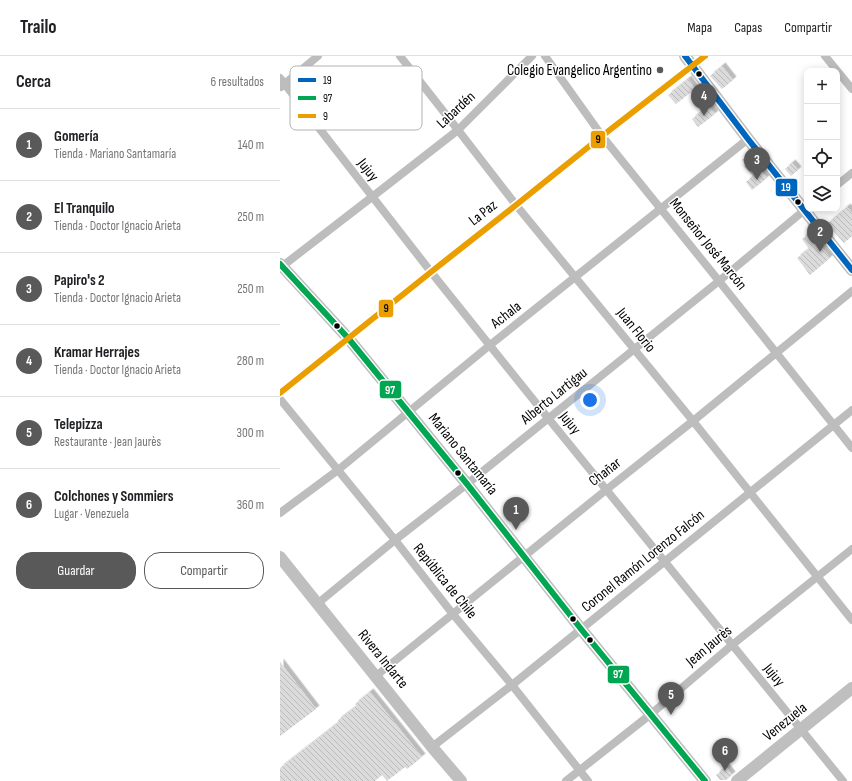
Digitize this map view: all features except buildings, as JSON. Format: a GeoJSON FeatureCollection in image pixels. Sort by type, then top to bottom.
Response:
{"type":"FeatureCollection","features":[{"type":"Feature","properties":{"kind":"street"},"geometry":{"type":"LineString","coordinates":[[305,66],[318,56]]}},
{"type":"Feature","properties":{"kind":"street","name":"Juan Florio"},"geometry":{"type":"LineString","coordinates":[[400,56],[408,66]]}},
{"type":"Feature","properties":{"kind":"street","name":"Labardén"},"geometry":{"type":"LineString","coordinates":[[281,266],[458,130],[532,56]]}},
{"type":"Feature","properties":{"kind":"street","name":"Monseñor José Marcón"},"geometry":{"type":"LineString","coordinates":[[544,56],[602,136],[852,448]]}},
{"type":"Feature","properties":{"kind":"street"},"geometry":{"type":"LineString","coordinates":[[685,56],[748,139],[804,207]]}},
{"type":"Feature","properties":{"kind":"street","name":"La Paz"},"geometry":{"type":"LineString","coordinates":[[280,393],[602,136],[705,56]]}},
{"type":"Feature","properties":{"kind":"street"},"geometry":{"type":"LineString","coordinates":[[825,56],[852,89]]}},
{"type":"Feature","properties":{"kind":"street","name":"Jujuy"},"geometry":{"type":"LineString","coordinates":[[282,83],[290,93]]}},
{"type":"Feature","properties":{"kind":"street","name":"Juan Florio"},"geometry":{"type":"LineString","coordinates":[[422,84],[516,205],[693,421],[852,620]]}},
{"type":"Feature","properties":{"kind":"street","name":"Jujuy"},"geometry":{"type":"LineString","coordinates":[[319,130],[548,418],[800,730],[843,781]]}},
{"type":"Feature","properties":{"kind":"street","name":"Achala"},"geometry":{"type":"LineString","coordinates":[[280,513],[338,470],[490,345],[576,278],[748,139]]}},
{"type":"Feature","properties":{"kind":"street"},"geometry":{"type":"LineString","coordinates":[[840,183],[852,173]]}},
{"type":"Feature","properties":{"kind":"street","name":"Alberto Lartigau"},"geometry":{"type":"LineString","coordinates":[[317,604],[634,350],[804,211]]}},
{"type":"Feature","properties":{"kind":"street"},"geometry":{"type":"LineString","coordinates":[[808,212],[852,270]]}},
{"type":"Feature","properties":{"kind":"street","name":"Mariano Santamaría"},"geometry":{"type":"LineString","coordinates":[[281,266],[348,338],[705,781]]}},
{"type":"Feature","properties":{"kind":"street","name":"Chañar"},"geometry":{"type":"LineString","coordinates":[[376,676],[852,291]]}},
{"type":"Feature","properties":{"kind":"street","name":"República de Chile"},"geometry":{"type":"LineString","coordinates":[[280,399],[588,781]]}},
{"type":"Feature","properties":{"kind":"street","name":"Coronel Ramón Lorenzo Falcón"},"geometry":{"type":"LineString","coordinates":[[432,747],[512,685],[852,410]]}},
{"type":"Feature","properties":{"kind":"street","name":"Jean Jaurès"},"geometry":{"type":"LineString","coordinates":[[566,781],[852,549]]}},
{"type":"Feature","properties":{"kind":"street","name":"Rivera Indarte"},"geometry":{"type":"LineString","coordinates":[[281,562],[461,781]]}},
{"type":"Feature","properties":{"kind":"street","name":"Venezuela"},"geometry":{"type":"LineString","coordinates":[[738,781],[852,688]]}},
{"type":"Feature","properties":{"kind":"transit line","name":"19"},"geometry":{"type":"LineString","coordinates":[[685,56],[748,139],[852,270]]}},
{"type":"Feature","properties":{"kind":"transit line","name":"9"},"geometry":{"type":"LineString","coordinates":[[280,393],[602,136],[705,56]]}},
{"type":"Feature","properties":{"kind":"transit line","name":"97"},"geometry":{"type":"LineString","coordinates":[[280,264],[348,338],[705,781]]}},
{"type":"Feature","properties":{"kind":"place","name":"Colegio Evangelico Argentino"},"geometry":{"type":"Point","coordinates":[660,70]}},
{"type":"Feature","properties":{"kind":"place","name":"Kramar Herrajes"},"geometry":{"type":"Point","coordinates":[704,116]}},
{"type":"Feature","properties":{"kind":"place","name":"Papiro's 2"},"geometry":{"type":"Point","coordinates":[757,180]}},
{"type":"Feature","properties":{"kind":"place","name":"El Tranquilo"},"geometry":{"type":"Point","coordinates":[820,252]}},
{"type":"Feature","properties":{"kind":"place","name":"Gomería"},"geometry":{"type":"Point","coordinates":[516,530]}},
{"type":"Feature","properties":{"kind":"place","name":"Telepizza"},"geometry":{"type":"Point","coordinates":[671,715]}},
{"type":"Feature","properties":{"kind":"place","name":"Colchones y Sommiers"},"geometry":{"type":"Point","coordinates":[725,771]}}]}
